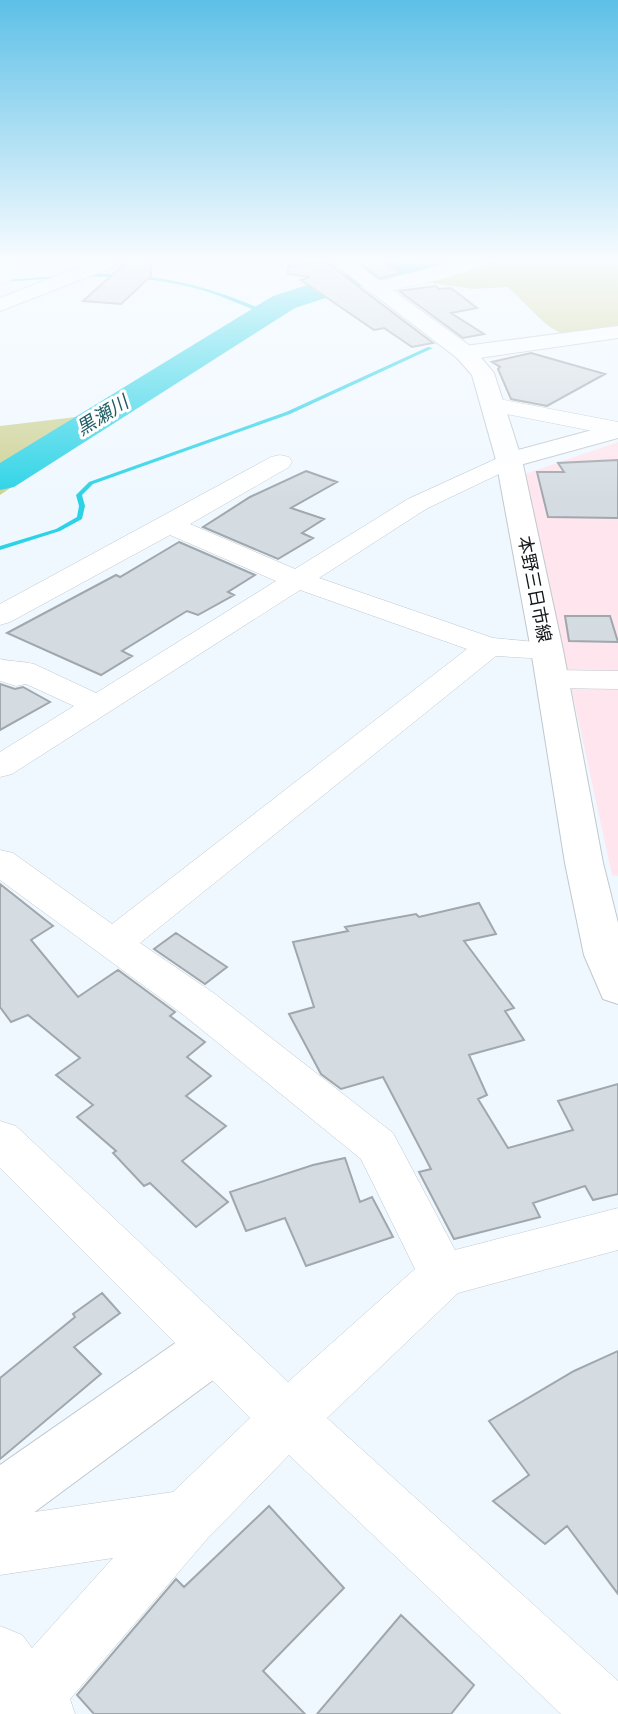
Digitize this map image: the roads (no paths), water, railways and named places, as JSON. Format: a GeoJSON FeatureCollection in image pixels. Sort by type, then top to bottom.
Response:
{"type":"FeatureCollection","features":[{"type":"Feature","properties":{"kind":"main road","name":"本野三日市線"},"geometry":{"type":"LineString","coordinates":[[447,339],[465,353],[483,373],[509,460],[550,665],[584,863],[605,955],[618,988]]}},
{"type":"Feature","properties":{"kind":"main road"},"geometry":{"type":"LineString","coordinates":[[465,353],[567,339]]}},
{"type":"Feature","properties":{"kind":"main road"},"geometry":{"type":"LineString","coordinates":[[509,460],[618,429]]}},
{"type":"Feature","properties":{"kind":"main road"},"geometry":{"type":"LineString","coordinates":[[0,1501],[213,1348]]}},
{"type":"Feature","properties":{"kind":"street"},"geometry":{"type":"LineString","coordinates":[[494,405],[618,429]]}},
{"type":"Feature","properties":{"kind":"street"},"geometry":{"type":"LineString","coordinates":[[0,767],[417,504],[509,460]]}},
{"type":"Feature","properties":{"kind":"street"},"geometry":{"type":"LineString","coordinates":[[0,616],[280,462]]}},
{"type":"Feature","properties":{"kind":"street"},"geometry":{"type":"LineString","coordinates":[[169,525],[298,580],[489,647],[550,665],[618,680]]}},
{"type":"Feature","properties":{"kind":"street"},"geometry":{"type":"LineString","coordinates":[[113,944],[489,647]]}},
{"type":"Feature","properties":{"kind":"street"},"geometry":{"type":"LineString","coordinates":[[0,668],[16,677],[23,671],[99,706]]}},
{"type":"Feature","properties":{"kind":"street"},"geometry":{"type":"LineString","coordinates":[[0,862],[200,1005],[377,1146],[443,1275]]}},
{"type":"Feature","properties":{"kind":"street"},"geometry":{"type":"LineString","coordinates":[[0,1139],[213,1348],[607,1714]]}},
{"type":"Feature","properties":{"kind":"street"},"geometry":{"type":"LineString","coordinates":[[23,1695],[187,1519],[288,1418],[443,1275],[618,1229]]}},
{"type":"Feature","properties":{"kind":"street"},"geometry":{"type":"LineString","coordinates":[[0,1546],[187,1519]]}},
{"type":"Feature","properties":{"kind":"waterway","name":"黒瀬川"},"geometry":{"type":"LineString","coordinates":[[0,479],[225,339]]}},
{"type":"Feature","properties":{"kind":"waterway"},"geometry":{"type":"LineString","coordinates":[[0,548],[58,530],[80,518],[82,506],[79,495],[91,483],[288,413],[430,348]]}}]}
